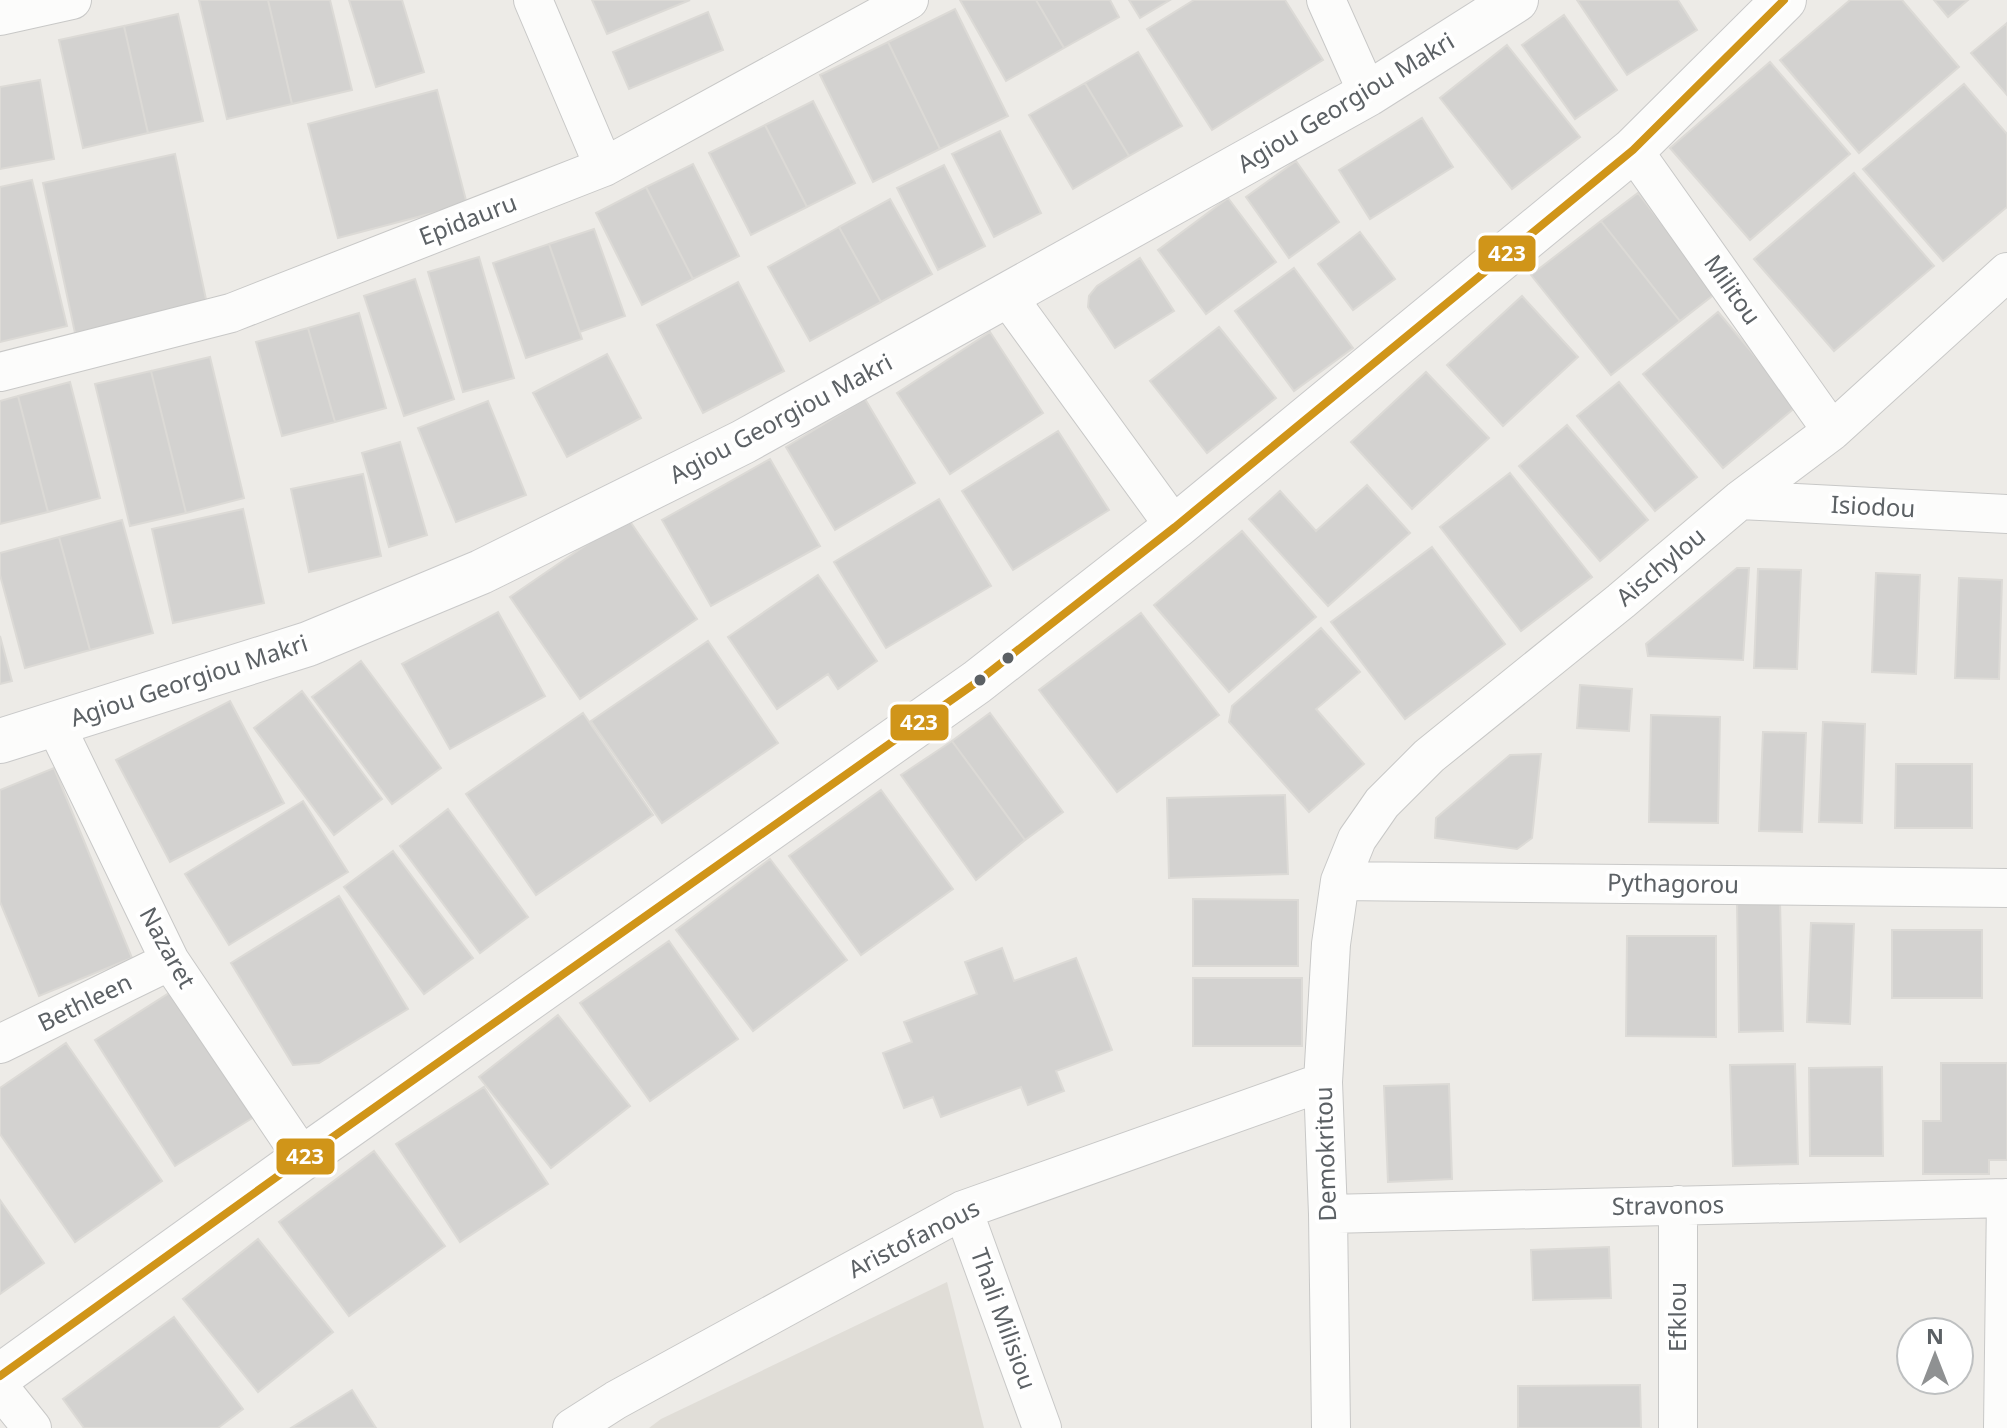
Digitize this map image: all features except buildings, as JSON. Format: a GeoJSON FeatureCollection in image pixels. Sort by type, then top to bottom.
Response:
{"type":"FeatureCollection","features":[{"type":"Feature","properties":{"kind":"main road","name":"Agiou Georgiou Makri"},"geometry":{"type":"LineString","coordinates":[[0,741],[308,644],[481,572],[743,442],[1368,94],[1516,0]]}},
{"type":"Feature","properties":{"kind":"main road"},"geometry":{"type":"LineString","coordinates":[[0,1376],[977,682],[1175,527],[1633,150],[1784,0]]}},
{"type":"Feature","properties":{"kind":"street"},"geometry":{"type":"LineString","coordinates":[[0,16],[72,0]]}},
{"type":"Feature","properties":{"kind":"street"},"geometry":{"type":"LineString","coordinates":[[533,0],[604,167]]}},
{"type":"Feature","properties":{"kind":"street"},"geometry":{"type":"LineString","coordinates":[[1326,0],[1368,94]]}},
{"type":"Feature","properties":{"kind":"street","name":"Epidauru"},"geometry":{"type":"LineString","coordinates":[[0,372],[231,313],[604,167],[899,3]]}},
{"type":"Feature","properties":{"kind":"street","name":"Militou"},"geometry":{"type":"LineString","coordinates":[[1633,150],[1832,431]]}},
{"type":"Feature","properties":{"kind":"street","name":"Aischylou"},"geometry":{"type":"LineString","coordinates":[[1340,881],[1357,839],[1382,803],[1429,756],[1740,500],[1832,431],[2007,272]]}},
{"type":"Feature","properties":{"kind":"street"},"geometry":{"type":"LineString","coordinates":[[1007,296],[1175,527]]}},
{"type":"Feature","properties":{"kind":"street","name":"Isiodou"},"geometry":{"type":"LineString","coordinates":[[1740,500],[2007,514]]}},
{"type":"Feature","properties":{"kind":"street","name":"Nazaret"},"geometry":{"type":"LineString","coordinates":[[55,724],[170,961],[303,1158]]}},
{"type":"Feature","properties":{"kind":"street","name":"Pythagorou"},"geometry":{"type":"LineString","coordinates":[[1340,881],[2007,888]]}},
{"type":"Feature","properties":{"kind":"street","name":"Demokritou"},"geometry":{"type":"LineString","coordinates":[[1331,1428],[1323,1082],[1331,944],[1340,881]]}},
{"type":"Feature","properties":{"kind":"street","name":"Bethleen"},"geometry":{"type":"LineString","coordinates":[[0,1044],[170,961]]}},
{"type":"Feature","properties":{"kind":"street","name":"Aristofanous"},"geometry":{"type":"LineString","coordinates":[[572,1428],[630,1392],[963,1210],[1323,1082]]}},
{"type":"Feature","properties":{"kind":"street"},"geometry":{"type":"LineString","coordinates":[[2003,1428],[2006,1198]]}},
{"type":"Feature","properties":{"kind":"street","name":"Stravonos"},"geometry":{"type":"LineString","coordinates":[[1328,1214],[2006,1198]]}},
{"type":"Feature","properties":{"kind":"street","name":"Efklou"},"geometry":{"type":"LineString","coordinates":[[1678,1205],[1678,1428]]}},
{"type":"Feature","properties":{"kind":"street","name":"Thali Milisiou"},"geometry":{"type":"LineString","coordinates":[[963,1210],[1042,1428]]}},
{"type":"Feature","properties":{"kind":"street"},"geometry":{"type":"LineString","coordinates":[[0,1388],[32,1428]]}},
{"type":"Feature","properties":{"kind":"shaded area"},"geometry":{"type":"Polygon","coordinates":[[[947,1282],[984,1428],[649,1428],[661,1419],[947,1282]]]}},
{"type":"Feature","properties":{"kind":"transit line","name":"423"},"geometry":{"type":"LineString","coordinates":[[0,1376],[977,682],[1175,527],[1633,150],[1784,0]]}}]}
